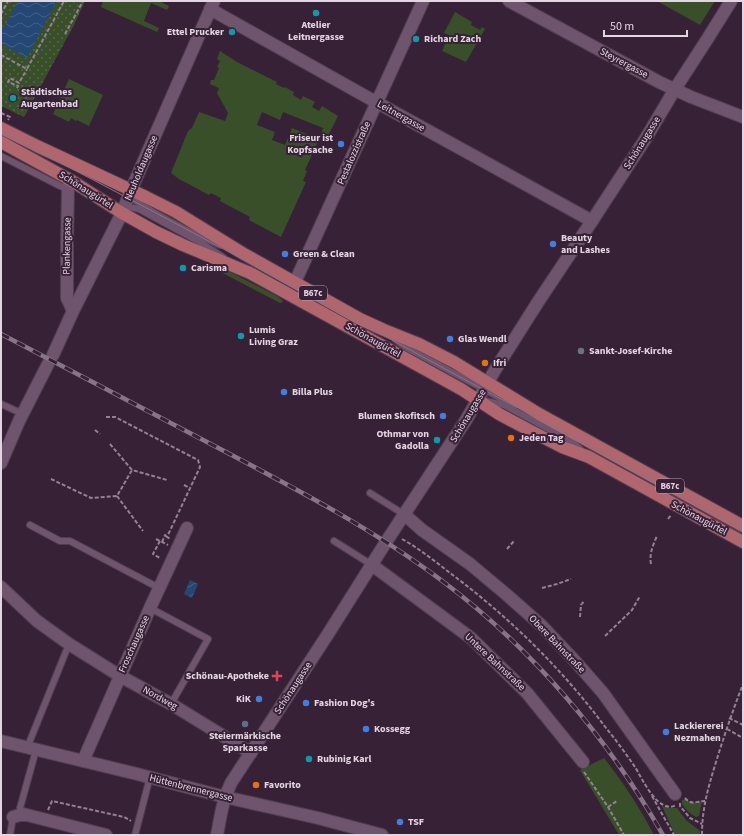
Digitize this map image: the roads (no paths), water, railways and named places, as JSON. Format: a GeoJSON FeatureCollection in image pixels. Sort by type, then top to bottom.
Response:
{"type":"FeatureCollection","features":[{"type":"Feature","properties":{"kind":"main road","name":"Schönaugürtel"},"geometry":{"type":"LineString","coordinates":[[1,128],[105,178],[156,232],[250,273],[457,386],[484,390],[513,398],[539,414],[743,526]]}},
{"type":"Feature","properties":{"kind":"main road","name":"Schönaugürtel"},"geometry":{"type":"LineString","coordinates":[[1,142],[70,184],[102,200],[127,201],[146,197],[176,212],[244,254],[360,319],[434,351],[460,365],[484,390],[499,414],[562,447],[589,457],[743,542]]}},
{"type":"Feature","properties":{"kind":"street","name":"Pestalozzistraße"},"geometry":{"type":"LineString","coordinates":[[295,282],[423,1]]}},
{"type":"Feature","properties":{"kind":"street","name":"Steyrergasse"},"geometry":{"type":"LineString","coordinates":[[509,1],[658,82],[743,117]]}},
{"type":"Feature","properties":{"kind":"street","name":"Schönaugasse"},"geometry":{"type":"LineString","coordinates":[[217,835],[222,808],[231,783],[405,515],[538,302],[646,138],[731,1]]}},
{"type":"Feature","properties":{"kind":"street","name":"Leitnergasse"},"geometry":{"type":"LineString","coordinates":[[212,5],[293,55],[377,103],[592,221]]}},
{"type":"Feature","properties":{"kind":"street","name":"Neuholdaugasse"},"geometry":{"type":"LineString","coordinates":[[1,463],[23,414],[51,360],[73,310],[127,201],[212,5]]}},
{"type":"Feature","properties":{"kind":"street","name":"Plankengasse"},"geometry":{"type":"LineString","coordinates":[[70,184],[67,244],[67,298],[73,310]]}},
{"type":"Feature","properties":{"kind":"street","name":"Obere Bahnstraße"},"geometry":{"type":"LineString","coordinates":[[405,515],[422,530],[470,564],[524,610],[551,636],[603,693],[680,796]]}},
{"type":"Feature","properties":{"kind":"street","name":"Froschaugasse"},"geometry":{"type":"LineString","coordinates":[[83,761],[187,528]]}},
{"type":"Feature","properties":{"kind":"street","name":"Untere Bahnstraße"},"geometry":{"type":"LineString","coordinates":[[372,565],[472,638],[527,693],[582,765]]}},
{"type":"Feature","properties":{"kind":"street","name":"Nordweg"},"geometry":{"type":"LineString","coordinates":[[1,587],[37,621],[69,644],[120,676],[171,704],[251,753]]}},
{"type":"Feature","properties":{"kind":"street","name":"Hüttenbrennergasse"},"geometry":{"type":"LineString","coordinates":[[1,741],[382,835]]}},
{"type":"Feature","properties":{"kind":"street"},"geometry":{"type":"LineString","coordinates":[[16,813],[43,819],[76,831],[106,835]]}},
{"type":"Feature","properties":{"kind":"lane"},"geometry":{"type":"LineString","coordinates":[[1,156],[62,187],[70,184]]}},
{"type":"Feature","properties":{"kind":"lane"},"geometry":{"type":"LineString","coordinates":[[1,404],[23,414]]}},
{"type":"Feature","properties":{"kind":"lane"},"geometry":{"type":"LineString","coordinates":[[370,493],[405,515]]}},
{"type":"Feature","properties":{"kind":"lane"},"geometry":{"type":"LineString","coordinates":[[30,526],[60,541],[70,541],[159,588]]}},
{"type":"Feature","properties":{"kind":"lane"},"geometry":{"type":"LineString","coordinates":[[334,540],[372,565]]}},
{"type":"Feature","properties":{"kind":"lane"},"geometry":{"type":"LineString","coordinates":[[150,608],[208,639],[171,704]]}},
{"type":"Feature","properties":{"kind":"lane"},"geometry":{"type":"LineString","coordinates":[[10,835],[31,749],[69,644]]}},
{"type":"Feature","properties":{"kind":"lane"},"geometry":{"type":"LineString","coordinates":[[135,835],[150,777]]}},
{"type":"Feature","properties":{"kind":"water"},"geometry":{"type":"Polygon","coordinates":[[[18,1],[57,1],[27,58],[1,44],[1,33],[18,1]]]}},
{"type":"Feature","properties":{"kind":"water"},"geometry":{"type":"Polygon","coordinates":[[[190,580],[198,584],[192,598],[184,594],[190,580]]]}},
{"type":"Feature","properties":{"kind":"tram line"},"geometry":{"type":"LineString","coordinates":[[1,132],[231,253],[743,529]]}},
{"type":"Feature","properties":{"kind":"railway"},"geometry":{"type":"LineString","coordinates":[[1,334],[309,496],[390,544],[441,580],[474,606],[506,635],[565,696],[617,763],[663,835]]}},
{"type":"Feature","properties":{"kind":"place","name":"Atelier Leitnergasse"},"geometry":{"type":"Point","coordinates":[316,13]}},
{"type":"Feature","properties":{"kind":"place","name":"Ettel Prucker"},"geometry":{"type":"Point","coordinates":[232,32]}},
{"type":"Feature","properties":{"kind":"place","name":"Richard Zach"},"geometry":{"type":"Point","coordinates":[416,39]}},
{"type":"Feature","properties":{"kind":"place","name":"Städtisches Augartenbad"},"geometry":{"type":"Point","coordinates":[13,98]}},
{"type":"Feature","properties":{"kind":"place","name":"Friseur ist Kopfsache"},"geometry":{"type":"Point","coordinates":[341,144]}},
{"type":"Feature","properties":{"kind":"place","name":"Beauty and Lashes"},"geometry":{"type":"Point","coordinates":[553,244]}},
{"type":"Feature","properties":{"kind":"place","name":"Green & Clean"},"geometry":{"type":"Point","coordinates":[285,254]}},
{"type":"Feature","properties":{"kind":"place","name":"Carisma"},"geometry":{"type":"Point","coordinates":[183,268]}},
{"type":"Feature","properties":{"kind":"place","name":"Lumis Living Graz"},"geometry":{"type":"Point","coordinates":[241,336]}},
{"type":"Feature","properties":{"kind":"place","name":"Glas Wendl"},"geometry":{"type":"Point","coordinates":[450,339]}},
{"type":"Feature","properties":{"kind":"place","name":"Sankt-Josef-Kirche"},"geometry":{"type":"Point","coordinates":[581,351]}},
{"type":"Feature","properties":{"kind":"place","name":"Ifri"},"geometry":{"type":"Point","coordinates":[485,363]}},
{"type":"Feature","properties":{"kind":"place","name":"Billa Plus"},"geometry":{"type":"Point","coordinates":[284,392]}},
{"type":"Feature","properties":{"kind":"place","name":"Blumen Skofitsch"},"geometry":{"type":"Point","coordinates":[443,416]}},
{"type":"Feature","properties":{"kind":"place","name":"Jeden Tag"},"geometry":{"type":"Point","coordinates":[511,438]}},
{"type":"Feature","properties":{"kind":"place","name":"Othmar von Gadolla"},"geometry":{"type":"Point","coordinates":[437,440]}},
{"type":"Feature","properties":{"kind":"place","name":"Schönau-Apotheke"},"geometry":{"type":"Point","coordinates":[277,676]}},
{"type":"Feature","properties":{"kind":"place","name":"KiK"},"geometry":{"type":"Point","coordinates":[259,699]}},
{"type":"Feature","properties":{"kind":"place","name":"Fashion Dog's"},"geometry":{"type":"Point","coordinates":[306,703]}},
{"type":"Feature","properties":{"kind":"place","name":"Steiermärkische Sparkasse"},"geometry":{"type":"Point","coordinates":[245,724]}},
{"type":"Feature","properties":{"kind":"place","name":"Kossegg"},"geometry":{"type":"Point","coordinates":[366,729]}},
{"type":"Feature","properties":{"kind":"place","name":"Lackiererei Nezmahen"},"geometry":{"type":"Point","coordinates":[666,732]}},
{"type":"Feature","properties":{"kind":"place","name":"Rubinig Karl"},"geometry":{"type":"Point","coordinates":[309,759]}},
{"type":"Feature","properties":{"kind":"place","name":"Favorito"},"geometry":{"type":"Point","coordinates":[256,785]}},
{"type":"Feature","properties":{"kind":"place","name":"TSF"},"geometry":{"type":"Point","coordinates":[400,822]}}]}
